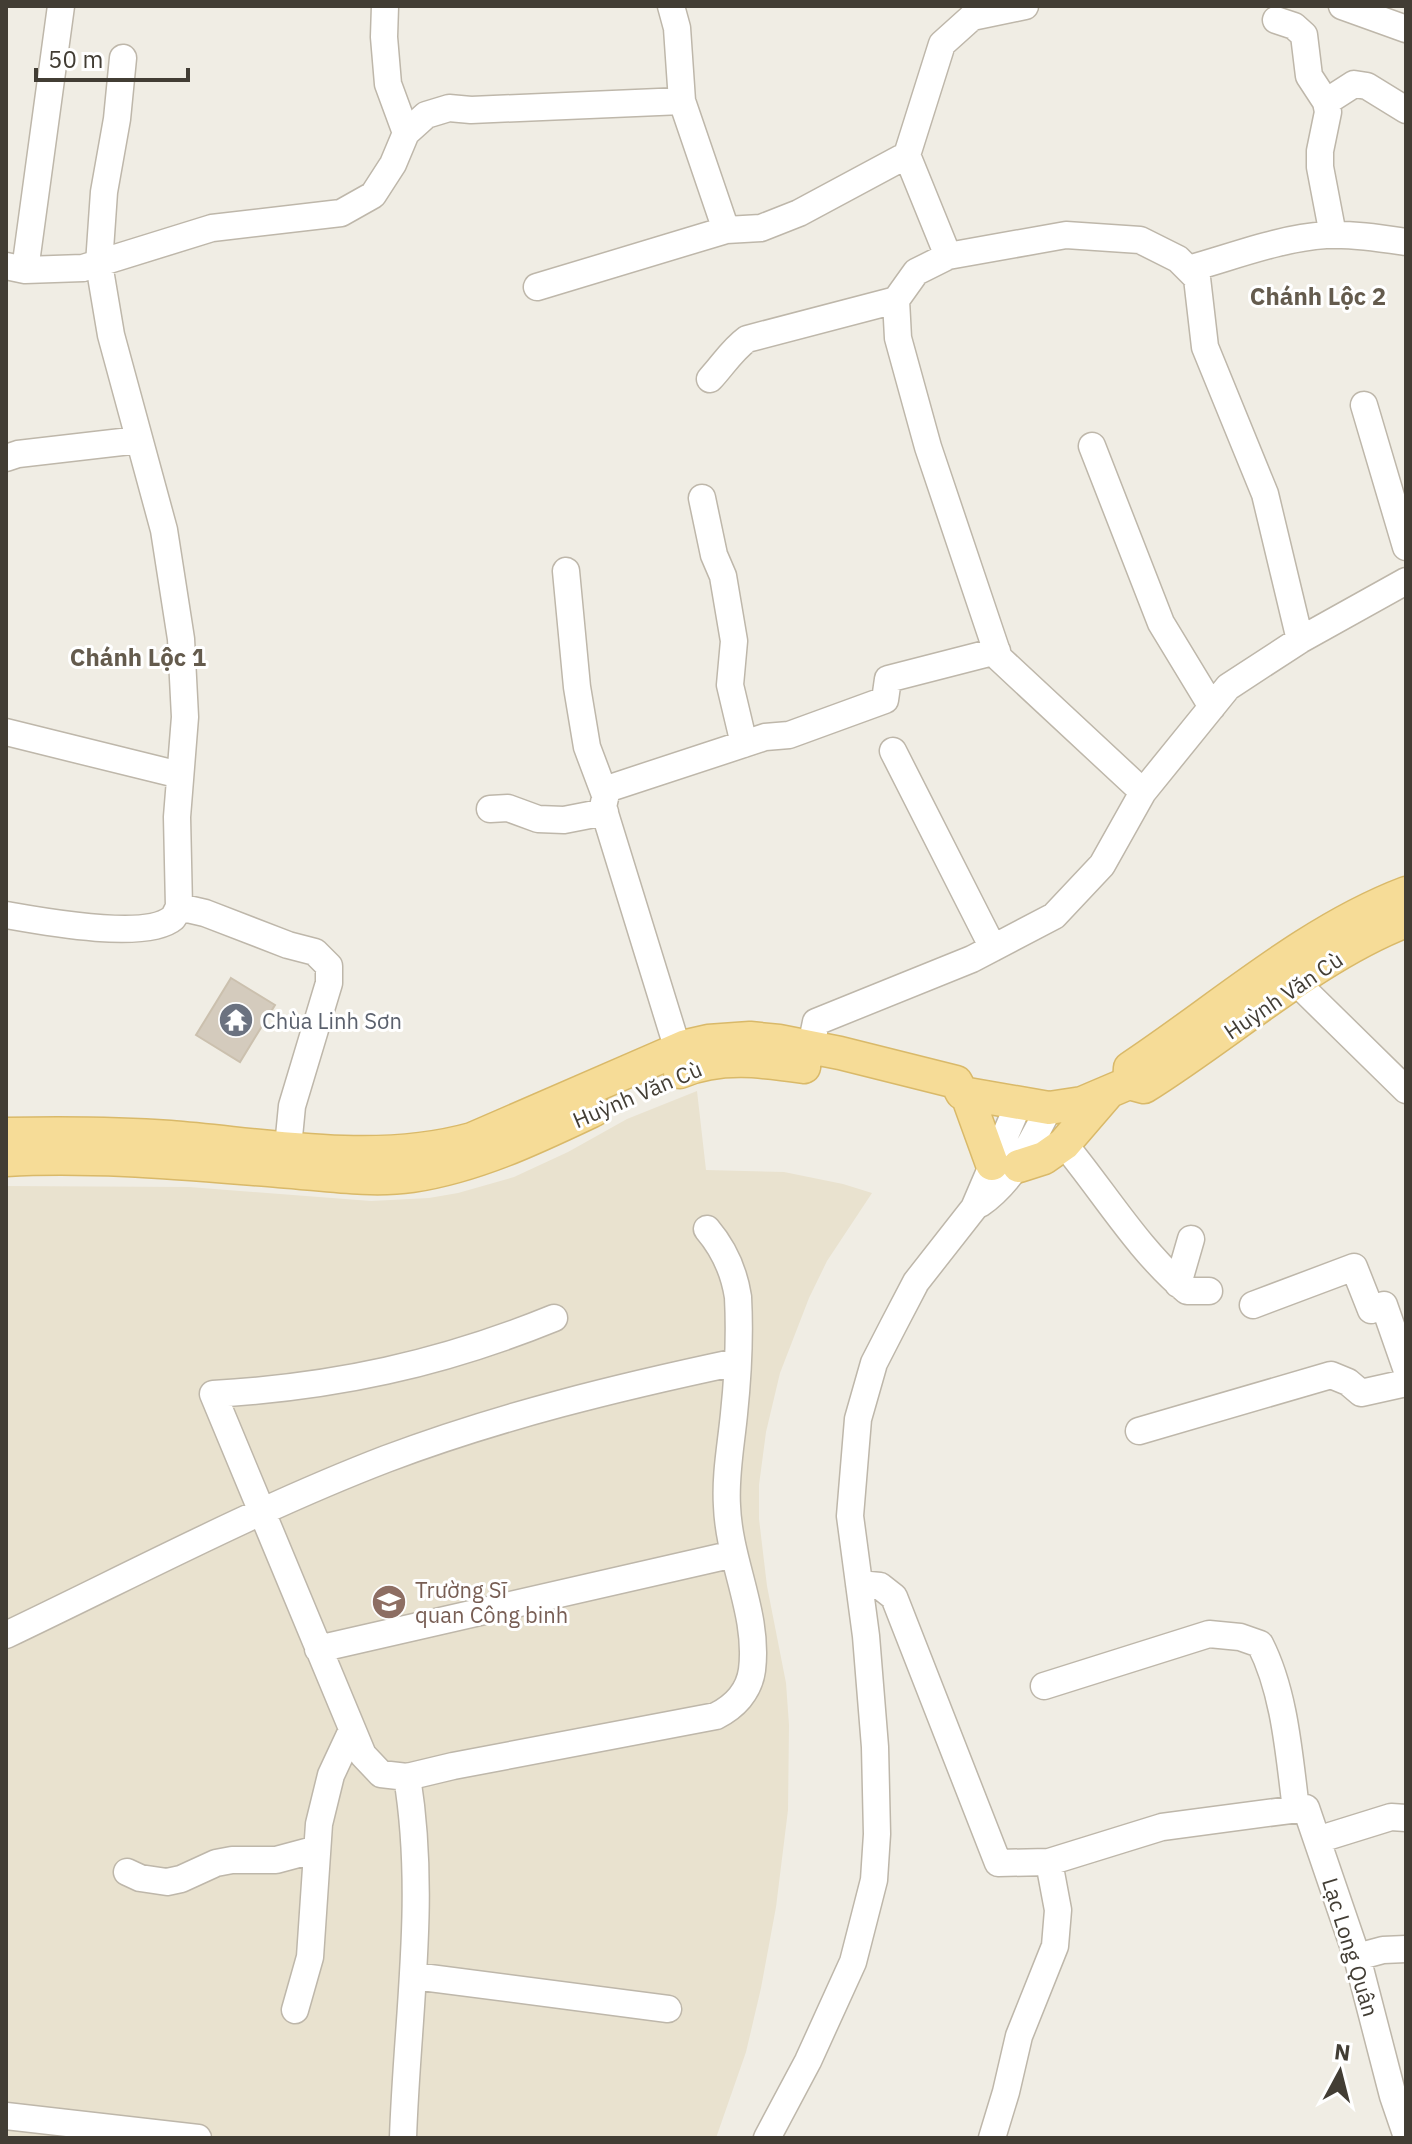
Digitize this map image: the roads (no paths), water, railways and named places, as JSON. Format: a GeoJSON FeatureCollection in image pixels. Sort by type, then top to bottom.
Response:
{"type":"FeatureCollection","features":[{"type":"Feature","properties":{"kind":"main road"},"geometry":{"type":"LineString","coordinates":[[965,1094],[1006,1165],[1044,1158],[1064,1144],[1119,1087],[1130,1068],[1334,944],[1370,907],[1406,893]]}},
{"type":"Feature","properties":{"kind":"main road","name":"Huỳnh Văn Cù"},"geometry":{"type":"LineString","coordinates":[[6,1160],[98,1157],[356,1176],[409,1176],[459,1167],[524,1143],[647,1086],[703,1064],[808,1057],[956,1082],[965,1094],[1034,1106],[1082,1103],[1119,1087],[1144,1087],[1297,983],[1334,944],[1406,921]]}},
{"type":"Feature","properties":{"kind":"main road"},"geometry":{"type":"LineString","coordinates":[[6,1134],[166,1137],[401,1152],[439,1148],[472,1139],[678,1050],[708,1041],[729,1038],[779,1041],[808,1057]]}},
{"type":"Feature","properties":{"kind":"street"},"geometry":{"type":"LineString","coordinates":[[61,6],[15,268],[83,268],[212,228],[341,213],[373,195],[393,164],[406,133],[426,115],[449,108],[471,110],[682,101]]}},
{"type":"Feature","properties":{"kind":"street"},"geometry":{"type":"LineString","coordinates":[[385,6],[388,84],[406,133]]}},
{"type":"Feature","properties":{"kind":"street"},"geometry":{"type":"LineString","coordinates":[[671,6],[677,28],[682,101],[726,230]]}},
{"type":"Feature","properties":{"kind":"street"},"geometry":{"type":"LineString","coordinates":[[948,256],[907,155],[942,44],[972,17],[1025,6]]}},
{"type":"Feature","properties":{"kind":"street"},"geometry":{"type":"LineString","coordinates":[[1342,6],[1406,29]]}},
{"type":"Feature","properties":{"kind":"street"},"geometry":{"type":"LineString","coordinates":[[1276,20],[1294,26],[1304,35],[1309,76],[1326,102],[1328,112],[1320,167],[1333,235]]}},
{"type":"Feature","properties":{"kind":"street"},"geometry":{"type":"LineString","coordinates":[[6,915],[118,928],[162,923],[174,917],[179,907],[177,817],[185,717],[181,639],[164,530],[111,335],[99,264],[104,192],[117,119],[123,58]]}},
{"type":"Feature","properties":{"kind":"street"},"geometry":{"type":"LineString","coordinates":[[1326,102],[1354,84],[1367,86],[1406,110]]}},
{"type":"Feature","properties":{"kind":"street"},"geometry":{"type":"LineString","coordinates":[[537,287],[726,230],[761,228],[799,213],[907,155]]}},
{"type":"Feature","properties":{"kind":"street"},"geometry":{"type":"LineString","coordinates":[[1143,792],[999,658],[928,447],[898,338],[896,300],[916,272],[948,256],[1066,235],[1140,240],[1178,259],[1197,278],[1205,347],[1265,494],[1300,640]]}},
{"type":"Feature","properties":{"kind":"street"},"geometry":{"type":"LineString","coordinates":[[1188,269],[1288,242],[1333,235],[1406,242]]}},
{"type":"Feature","properties":{"kind":"street"},"geometry":{"type":"LineString","coordinates":[[710,379],[734,348],[747,339],[896,300]]}},
{"type":"Feature","properties":{"kind":"street"},"geometry":{"type":"LineString","coordinates":[[1364,405],[1406,547]]}},
{"type":"Feature","properties":{"kind":"street"},"geometry":{"type":"LineString","coordinates":[[6,458],[139,440]]}},
{"type":"Feature","properties":{"kind":"street"},"geometry":{"type":"LineString","coordinates":[[1092,446],[1161,623],[1212,707]]}},
{"type":"Feature","properties":{"kind":"street"},"geometry":{"type":"LineString","coordinates":[[702,498],[714,555],[723,576],[734,641],[730,685],[744,744]]}},
{"type":"Feature","properties":{"kind":"street"},"geometry":{"type":"LineString","coordinates":[[566,571],[577,687],[587,747],[678,1050]]}},
{"type":"Feature","properties":{"kind":"street"},"geometry":{"type":"LineString","coordinates":[[808,1057],[816,1022],[993,948],[1054,916],[1102,865],[1143,792],[1228,687],[1300,640],[1406,581]]}},
{"type":"Feature","properties":{"kind":"street"},"geometry":{"type":"LineString","coordinates":[[605,804],[607,789],[765,737],[789,735],[885,700],[888,679],[997,651]]}},
{"type":"Feature","properties":{"kind":"street"},"geometry":{"type":"LineString","coordinates":[[6,732],[180,775]]}},
{"type":"Feature","properties":{"kind":"street"},"geometry":{"type":"LineString","coordinates":[[893,751],[993,948]]}},
{"type":"Feature","properties":{"kind":"street"},"geometry":{"type":"LineString","coordinates":[[490,809],[508,808],[538,819],[564,820],[605,804]]}},
{"type":"Feature","properties":{"kind":"street"},"geometry":{"type":"LineString","coordinates":[[179,907],[205,913],[288,945],[315,952],[329,966],[329,983],[292,1106],[288,1147]]}},
{"type":"Feature","properties":{"kind":"street"},"geometry":{"type":"LineString","coordinates":[[1297,983],[1406,1090]]}},
{"type":"Feature","properties":{"kind":"street"},"geometry":{"type":"LineString","coordinates":[[767,2138],[808,2061],[853,1962],[874,1880],[877,1834],[875,1747],[866,1636],[850,1516],[858,1419],[874,1363],[916,1282],[1006,1165],[1034,1106]]}},
{"type":"Feature","properties":{"kind":"street"},"geometry":{"type":"LineString","coordinates":[[1064,1144],[1131,1231],[1178,1284],[1187,1291],[1209,1291]]}},
{"type":"Feature","properties":{"kind":"street"},"geometry":{"type":"LineString","coordinates":[[554,1318],[466,1351],[374,1375],[287,1389],[213,1394],[363,1755],[373,1769],[390,1777],[407,1777],[716,1716],[742,1696],[752,1668],[748,1605],[734,1554],[726,1482],[739,1312],[736,1282],[725,1254],[707,1229]]}},
{"type":"Feature","properties":{"kind":"street"},"geometry":{"type":"LineString","coordinates":[[1178,1284],[1191,1239]]}},
{"type":"Feature","properties":{"kind":"street"},"geometry":{"type":"LineString","coordinates":[[1253,1305],[1354,1267],[1371,1310],[1395,1302],[1406,1368]]}},
{"type":"Feature","properties":{"kind":"street"},"geometry":{"type":"LineString","coordinates":[[6,1635],[261,1514],[387,1459],[587,1396],[737,1362]]}},
{"type":"Feature","properties":{"kind":"street"},"geometry":{"type":"LineString","coordinates":[[1139,1431],[1331,1375],[1348,1382],[1361,1393],[1406,1383]]}},
{"type":"Feature","properties":{"kind":"street"},"geometry":{"type":"LineString","coordinates":[[318,1649],[734,1554]]}},
{"type":"Feature","properties":{"kind":"street"},"geometry":{"type":"LineString","coordinates":[[859,1584],[880,1586],[894,1597],[998,1863],[1049,1862],[1162,1827],[1301,1808]]}},
{"type":"Feature","properties":{"kind":"street","name":"Lạc Long Quân"},"geometry":{"type":"LineString","coordinates":[[1044,1686],[1209,1634],[1240,1637],[1260,1644],[1272,1667],[1301,1808],[1317,1840],[1357,1957],[1406,2134]]}},
{"type":"Feature","properties":{"kind":"street"},"geometry":{"type":"LineString","coordinates":[[295,2010],[310,1957],[321,1812],[331,1775],[352,1730]]}},
{"type":"Feature","properties":{"kind":"street"},"geometry":{"type":"LineString","coordinates":[[403,2138],[414,1976],[417,1862],[407,1777]]}},
{"type":"Feature","properties":{"kind":"street"},"geometry":{"type":"LineString","coordinates":[[1317,1840],[1391,1817],[1406,1818]]}},
{"type":"Feature","properties":{"kind":"street"},"geometry":{"type":"LineString","coordinates":[[127,1872],[153,1881],[167,1882],[216,1863],[276,1860],[317,1849]]}},
{"type":"Feature","properties":{"kind":"street"},"geometry":{"type":"LineString","coordinates":[[992,2138],[1019,2036],[1055,1946],[1058,1910],[1049,1862]]}},
{"type":"Feature","properties":{"kind":"street"},"geometry":{"type":"LineString","coordinates":[[1357,1957],[1383,1950],[1406,1949]]}},
{"type":"Feature","properties":{"kind":"street"},"geometry":{"type":"LineString","coordinates":[[414,1976],[668,2009]]}},
{"type":"Feature","properties":{"kind":"street"},"geometry":{"type":"LineString","coordinates":[[6,2116],[198,2138]]}},
{"type":"Feature","properties":{"kind":"place","name":"Chùa Linh Sơn"},"geometry":{"type":"Point","coordinates":[236,1020]}},
{"type":"Feature","properties":{"kind":"place","name":"Trường Sĩ quan Công binh"},"geometry":{"type":"Point","coordinates":[389,1602]}},
{"type":"Feature","properties":{"kind":"district","name":"Chánh Lộc 2"},"geometry":{"type":"Point","coordinates":[1318,296]}},
{"type":"Feature","properties":{"kind":"district","name":"Chánh Lộc 1"},"geometry":{"type":"Point","coordinates":[138,657]}}]}
